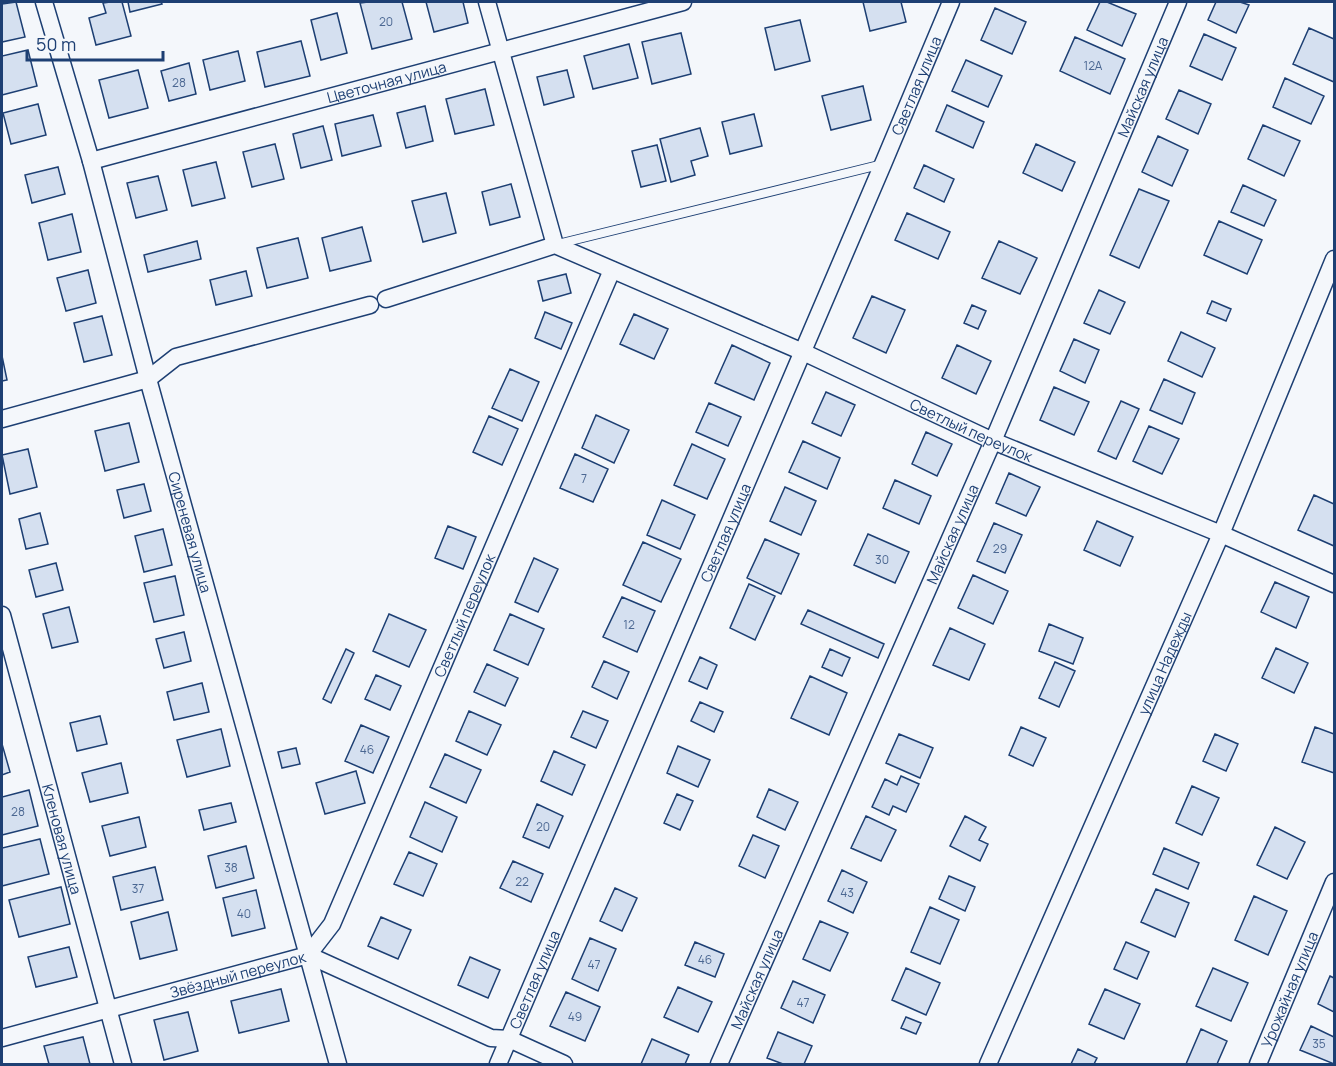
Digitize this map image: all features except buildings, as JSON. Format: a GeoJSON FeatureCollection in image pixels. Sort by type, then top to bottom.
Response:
{"type":"FeatureCollection","features":[{"type":"Feature","properties":{"kind":"street","name":"Сиреневая улица"},"geometry":{"type":"LineString","coordinates":[[44,2],[91,161],[148,379],[338,1065]]}},
{"type":"Feature","properties":{"kind":"street"},"geometry":{"type":"LineString","coordinates":[[386,299],[555,245],[487,2]]}},
{"type":"Feature","properties":{"kind":"street","name":"Цветочная улица"},"geometry":{"type":"LineString","coordinates":[[91,161],[501,49],[683,2]]}},
{"type":"Feature","properties":{"kind":"street","name":"Светлая улица"},"geometry":{"type":"LineString","coordinates":[[498,1065],[884,164],[951,2]]}},
{"type":"Feature","properties":{"kind":"street","name":"Майская улица"},"geometry":{"type":"LineString","coordinates":[[719,1065],[993,441],[1178,2]]}},
{"type":"Feature","properties":{"kind":"street","name":"Светлый переулок"},"geometry":{"type":"LineString","coordinates":[[555,245],[803,352],[993,441],[1221,534],[1335,584]]}},
{"type":"Feature","properties":{"kind":"street","name":"улица Надежды"},"geometry":{"type":"LineString","coordinates":[[988,1065],[1221,534],[1335,259]]}},
{"type":"Feature","properties":{"kind":"street","name":"Светлый переулок"},"geometry":{"type":"LineString","coordinates":[[308,955],[332,924],[612,270]]}},
{"type":"Feature","properties":{"kind":"street"},"geometry":{"type":"LineString","coordinates":[[2,419],[148,379],[176,357],[370,305]]}},
{"type":"Feature","properties":{"kind":"street","name":"Кленовая улица"},"geometry":{"type":"LineString","coordinates":[[2,615],[123,1065]]}},
{"type":"Feature","properties":{"kind":"street","name":"Урожайная улица"},"geometry":{"type":"LineString","coordinates":[[1258,1065],[1335,882]]}},
{"type":"Feature","properties":{"kind":"street","name":"Звёздный переулок"},"geometry":{"type":"LineString","coordinates":[[2,1038],[308,955],[491,1038],[509,1039],[564,1065]]}},
{"type":"Feature","properties":{"kind":"lane"},"geometry":{"type":"LineString","coordinates":[[555,245],[884,164]]}}]}
